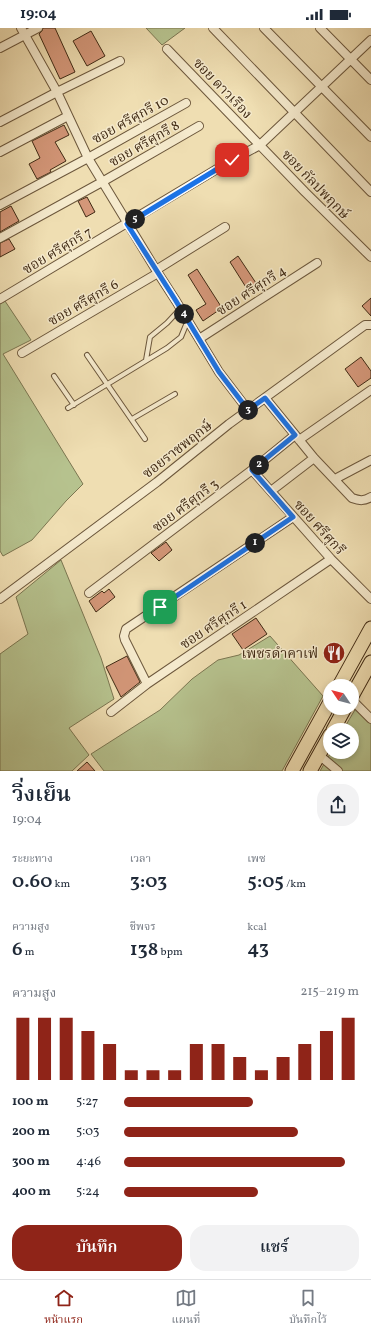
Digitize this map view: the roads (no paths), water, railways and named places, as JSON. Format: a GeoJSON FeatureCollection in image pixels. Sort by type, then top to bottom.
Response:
{"type":"FeatureCollection","features":[{"type":"Feature","properties":{"kind":"main road"},"geometry":{"type":"LineString","coordinates":[[343,679],[371,628]]}},
{"type":"Feature","properties":{"kind":"main road"},"geometry":{"type":"LineString","coordinates":[[359,683],[371,662]]}},
{"type":"Feature","properties":{"kind":"main road"},"geometry":{"type":"LineString","coordinates":[[292,771],[323,715]]}},
{"type":"Feature","properties":{"kind":"main road"},"geometry":{"type":"LineString","coordinates":[[310,771],[323,748]]}},
{"type":"Feature","properties":{"kind":"street"},"geometry":{"type":"LineString","coordinates":[[0,48],[23,31],[38,28]]}},
{"type":"Feature","properties":{"kind":"street"},"geometry":{"type":"LineString","coordinates":[[213,28],[371,192]]}},
{"type":"Feature","properties":{"kind":"street"},"geometry":{"type":"LineString","coordinates":[[264,28],[371,137]]}},
{"type":"Feature","properties":{"kind":"street"},"geometry":{"type":"LineString","coordinates":[[320,28],[371,80]]}},
{"type":"Feature","properties":{"kind":"street"},"geometry":{"type":"LineString","coordinates":[[23,31],[57,92],[88,158],[102,182],[221,375],[248,410]]}},
{"type":"Feature","properties":{"kind":"street","name":"ซอย ศรีศุกรี 7"},"geometry":{"type":"LineString","coordinates":[[0,299],[232,160],[260,145],[371,40]]}},
{"type":"Feature","properties":{"kind":"street","name":"ซอย ดาวเรือง"},"geometry":{"type":"LineString","coordinates":[[167,49],[260,145]]}},
{"type":"Feature","properties":{"kind":"street"},"geometry":{"type":"LineString","coordinates":[[0,122],[120,61]]}},
{"type":"Feature","properties":{"kind":"street","name":"ซอย ศรีศุกรี 10"},"geometry":{"type":"LineString","coordinates":[[0,205],[186,103]]}},
{"type":"Feature","properties":{"kind":"street"},"geometry":{"type":"LineString","coordinates":[[0,152],[68,116]]}},
{"type":"Feature","properties":{"kind":"street","name":"ซอย ศรีศุกรี 8"},"geometry":{"type":"LineString","coordinates":[[0,238],[102,182],[199,126]]}},
{"type":"Feature","properties":{"kind":"street","name":"ซอย กัลปพฤกษ์"},"geometry":{"type":"LineString","coordinates":[[260,145],[371,257]]}},
{"type":"Feature","properties":{"kind":"street","name":"ซอย ศรีศุกรี 6"},"geometry":{"type":"LineString","coordinates":[[22,353],[157,271],[225,227]]}},
{"type":"Feature","properties":{"kind":"street","name":"ซอย ศรีศุกรี 4"},"geometry":{"type":"LineString","coordinates":[[199,339],[317,263]]}},
{"type":"Feature","properties":{"kind":"street","name":"ซอยราชพฤกษ์"},"geometry":{"type":"LineString","coordinates":[[0,599],[156,482],[229,424],[362,326],[367,324],[371,325]]}},
{"type":"Feature","properties":{"kind":"street","name":"ซอย ศรีศุกรี 3"},"geometry":{"type":"LineString","coordinates":[[89,593],[297,437],[371,390]]}},
{"type":"Feature","properties":{"kind":"street"},"geometry":{"type":"LineString","coordinates":[[265,398],[314,458],[352,498],[365,500],[371,497]]}},
{"type":"Feature","properties":{"kind":"street"},"geometry":{"type":"LineString","coordinates":[[271,491],[314,458]]}},
{"type":"Feature","properties":{"kind":"street"},"geometry":{"type":"LineString","coordinates":[[335,480],[371,460]]}},
{"type":"Feature","properties":{"kind":"street","name":"ซอย ศรีศุกรี"},"geometry":{"type":"LineString","coordinates":[[252,470],[331,559],[371,599]]}},
{"type":"Feature","properties":{"kind":"street"},"geometry":{"type":"LineString","coordinates":[[147,684],[125,640],[124,636],[126,629],[293,517]]}},
{"type":"Feature","properties":{"kind":"street","name":"ซอย ศรีศุกรี 1"},"geometry":{"type":"LineString","coordinates":[[111,712],[147,684],[331,559]]}},
{"type":"Feature","properties":{"kind":"street"},"geometry":{"type":"LineString","coordinates":[[359,707],[371,719]]}},
{"type":"Feature","properties":{"kind":"street"},"geometry":{"type":"LineString","coordinates":[[319,755],[338,771]]}},
{"type":"Feature","properties":{"kind":"lane"},"geometry":{"type":"LineString","coordinates":[[146,360],[150,337],[167,323],[181,308]]}},
{"type":"Feature","properties":{"kind":"lane"},"geometry":{"type":"LineString","coordinates":[[68,408],[167,348],[181,337],[188,320]]}},
{"type":"Feature","properties":{"kind":"lane"},"geometry":{"type":"LineString","coordinates":[[87,355],[145,439]]}},
{"type":"Feature","properties":{"kind":"lane"},"geometry":{"type":"LineString","coordinates":[[54,376],[74,405]]}},
{"type":"Feature","properties":{"kind":"lane"},"geometry":{"type":"LineString","coordinates":[[132,420],[175,394]]}},
{"type":"Feature","properties":{"kind":"place","name":"เพชรดำคาเฟ่"},"geometry":{"type":"Point","coordinates":[334,653]}}]}
